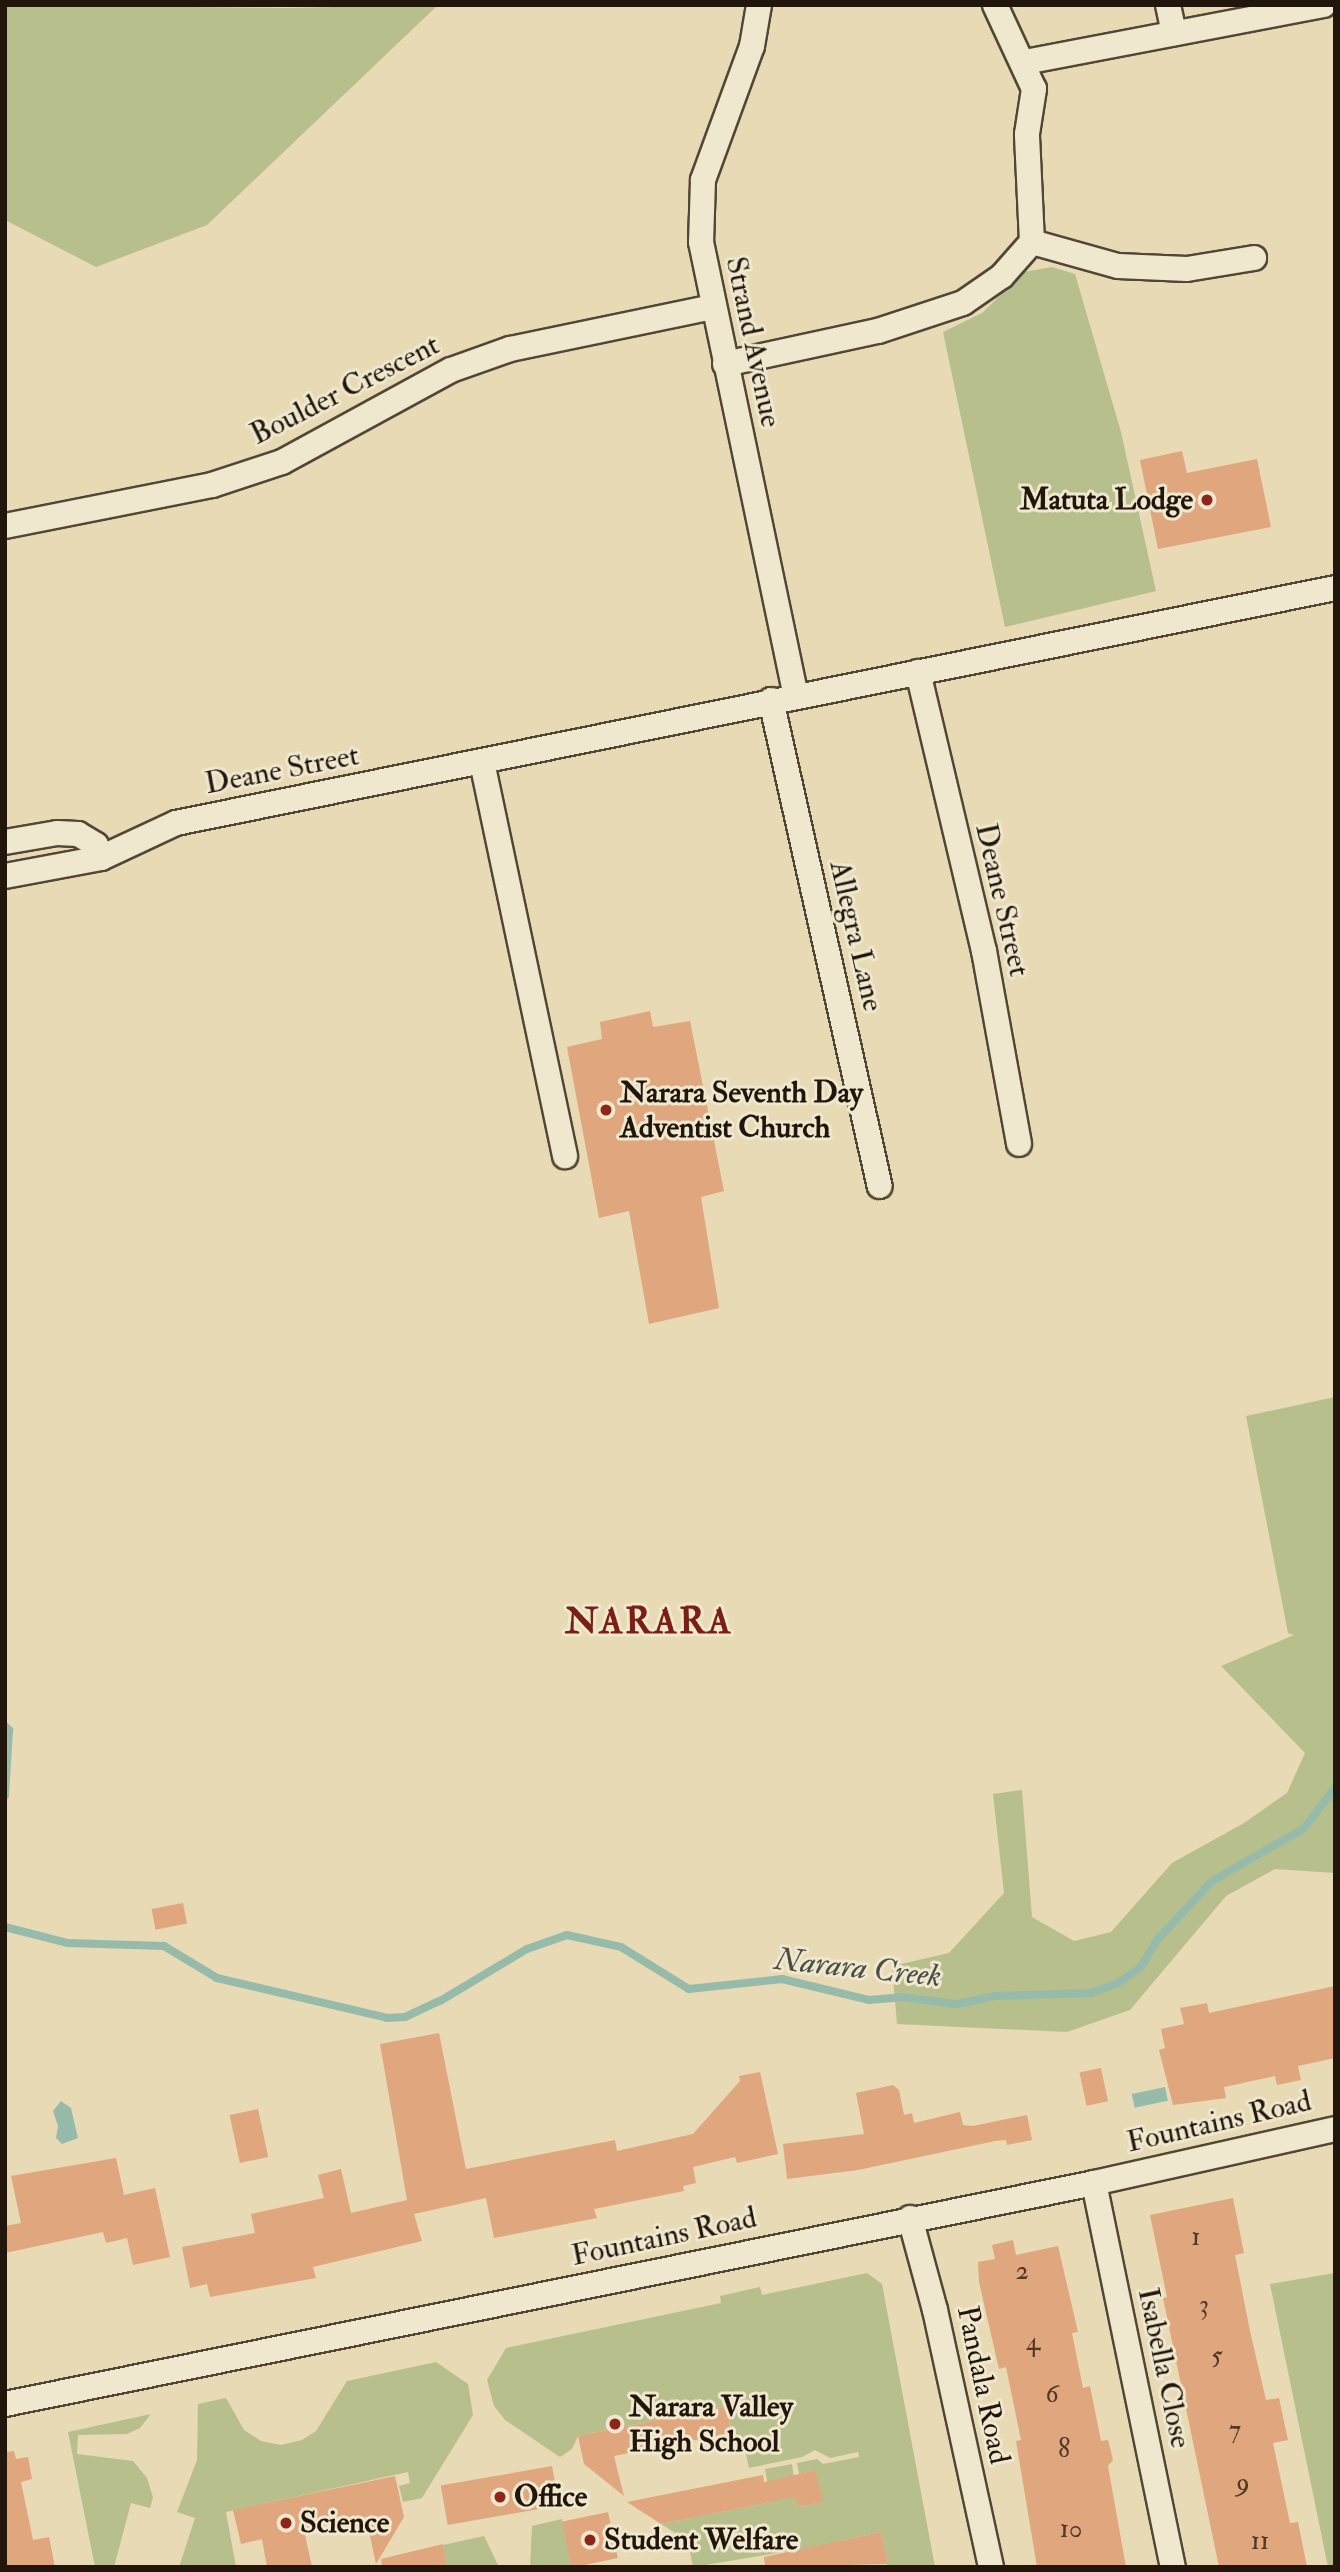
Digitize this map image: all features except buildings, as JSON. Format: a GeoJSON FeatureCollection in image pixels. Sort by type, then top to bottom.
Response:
{"type":"FeatureCollection","features":[{"type":"Feature","properties":{"kind":"street","name":"Strand Avenue"},"geometry":{"type":"LineString","coordinates":[[759,5],[752,46],[703,180],[701,242],[712,307],[796,696]]}},
{"type":"Feature","properties":{"kind":"street"},"geometry":{"type":"LineString","coordinates":[[725,364],[878,331],[963,303],[1002,275],[1032,242],[1027,144],[1034,89],[1025,62],[995,5]]}},
{"type":"Feature","properties":{"kind":"street"},"geometry":{"type":"LineString","coordinates":[[1168,5],[1174,33]]}},
{"type":"Feature","properties":{"kind":"street"},"geometry":{"type":"LineString","coordinates":[[1025,62],[1324,5]]}},
{"type":"Feature","properties":{"kind":"street"},"geometry":{"type":"LineString","coordinates":[[1032,242],[1118,266],[1187,269],[1254,258]]}},
{"type":"Feature","properties":{"kind":"street","name":"Boulder Crescent"},"geometry":{"type":"LineString","coordinates":[[5,526],[212,485],[282,462],[401,395],[463,366],[510,349],[712,307]]}},
{"type":"Feature","properties":{"kind":"street","name":"Deane Street"},"geometry":{"type":"LineString","coordinates":[[5,876],[101,858],[176,823],[482,762],[771,700],[1335,588]]}},
{"type":"Feature","properties":{"kind":"street","name":"Deane Street"},"geometry":{"type":"LineString","coordinates":[[918,672],[984,951],[1019,1144]]}},
{"type":"Feature","properties":{"kind":"street","name":"Allegra Lane"},"geometry":{"type":"LineString","coordinates":[[771,700],[880,1185]]}},
{"type":"Feature","properties":{"kind":"street"},"geometry":{"type":"LineString","coordinates":[[482,762],[565,1156]]}},
{"type":"Feature","properties":{"kind":"street"},"geometry":{"type":"LineString","coordinates":[[5,842],[57,833],[78,834],[96,845],[101,858]]}},
{"type":"Feature","properties":{"kind":"street","name":"Fountains Road"},"geometry":{"type":"LineString","coordinates":[[5,2404],[910,2218],[1094,2183],[1335,2129]]}},
{"type":"Feature","properties":{"kind":"street","name":"Isabella Close"},"geometry":{"type":"LineString","coordinates":[[1094,2183],[1173,2567]]}},
{"type":"Feature","properties":{"kind":"street","name":"Pandala Road"},"geometry":{"type":"LineString","coordinates":[[910,2218],[935,2310],[990,2567]]}},
{"type":"Feature","properties":{"kind":"green space"},"geometry":{"type":"Polygon","coordinates":[[[5,5],[286,8],[438,5],[207,225],[96,267],[5,220],[5,5]]]}},
{"type":"Feature","properties":{"kind":"green space"},"geometry":{"type":"Polygon","coordinates":[[[1052,267],[1075,274],[1121,432],[1156,591],[1005,627],[943,332],[982,313],[1024,272],[1052,267]]]}},
{"type":"Feature","properties":{"kind":"green space"},"geometry":{"type":"Polygon","coordinates":[[[1335,1397],[1335,1873],[1275,1869],[1226,1896],[1130,2010],[1067,2032],[897,2024],[892,1966],[949,1953],[1004,1893],[993,1794],[1022,1790],[1032,1917],[1074,1941],[1111,1932],[1172,1863],[1244,1823],[1287,1793],[1305,1753],[1221,1666],[1294,1635],[1288,1633],[1246,1416],[1335,1397]]]}},
{"type":"Feature","properties":{"kind":"green space"},"geometry":{"type":"Polygon","coordinates":[[[867,2273],[882,2284],[935,2567],[881,2567],[888,2564],[881,2532],[839,2541],[844,2567],[836,2567],[831,2544],[693,2567],[688,2541],[661,2524],[771,2502],[765,2469],[792,2464],[798,2507],[822,2502],[816,2470],[799,2474],[797,2463],[817,2459],[823,2464],[859,2457],[858,2452],[830,2458],[815,2450],[802,2457],[749,2468],[743,2441],[734,2443],[726,2406],[578,2436],[572,2449],[560,2457],[505,2420],[494,2406],[487,2380],[506,2348],[721,2303],[720,2296],[760,2287],[762,2295],[867,2273]]]}},
{"type":"Feature","properties":{"kind":"green space"},"geometry":{"type":"Polygon","coordinates":[[[1335,2273],[1335,2567],[1328,2567],[1270,2284],[1335,2273]]]}},
{"type":"Feature","properties":{"kind":"green space"},"geometry":{"type":"Polygon","coordinates":[[[436,2362],[468,2384],[473,2415],[422,2498],[403,2502],[399,2486],[410,2483],[408,2472],[226,2512],[236,2567],[179,2567],[195,2518],[177,2512],[197,2460],[198,2404],[226,2398],[244,2430],[261,2441],[281,2445],[302,2440],[316,2431],[347,2381],[436,2362]]]}},
{"type":"Feature","properties":{"kind":"green space"},"geometry":{"type":"Polygon","coordinates":[[[151,2414],[140,2428],[127,2434],[78,2435],[77,2454],[133,2461],[147,2478],[153,2497],[150,2508],[131,2503],[114,2567],[95,2567],[68,2432],[151,2414]]]}},
{"type":"Feature","properties":{"kind":"green space"},"geometry":{"type":"Polygon","coordinates":[[[562,2519],[572,2567],[530,2567],[532,2526],[562,2519]]]}},
{"type":"Feature","properties":{"kind":"green space"},"geometry":{"type":"Polygon","coordinates":[[[484,2536],[499,2567],[447,2567],[443,2545],[484,2536]]]}},
{"type":"Feature","properties":{"kind":"shaded area"},"geometry":{"type":"Polygon","coordinates":[[[1165,2087],[1168,2101],[1135,2108],[1132,2094],[1165,2087]]]}},
{"type":"Feature","properties":{"kind":"shaded area"},"geometry":{"type":"Polygon","coordinates":[[[61,2101],[71,2108],[78,2138],[62,2144],[56,2138],[58,2126],[53,2111],[61,2101]]]}},
{"type":"Feature","properties":{"kind":"waterway","name":"Narara Creek"},"geometry":{"type":"LineString","coordinates":[[5,1726],[9,1730],[5,1796]]}},
{"type":"Feature","properties":{"kind":"waterway","name":"Narara Creek"},"geometry":{"type":"LineString","coordinates":[[5,1927],[68,1943],[164,1946],[217,1978],[387,2018],[405,2017],[440,2001],[527,1949],[567,1935],[621,1947],[689,1989],[782,1979],[869,2000],[901,1997],[957,2004],[996,1996],[1091,1993],[1118,1983],[1141,1967],[1158,1939],[1212,1881],[1304,1828],[1335,1788]]}},
{"type":"Feature","properties":{"kind":"place","name":"Matuta Lodge"},"geometry":{"type":"Point","coordinates":[1207,500]}},
{"type":"Feature","properties":{"kind":"place","name":"Narara Seventh Day Adventist Church"},"geometry":{"type":"Point","coordinates":[606,1110]}},
{"type":"Feature","properties":{"kind":"place","name":"Narara Valley High School"},"geometry":{"type":"Point","coordinates":[615,2424]}},
{"type":"Feature","properties":{"kind":"place","name":"Office"},"geometry":{"type":"Point","coordinates":[500,2497]}},
{"type":"Feature","properties":{"kind":"place","name":"Science"},"geometry":{"type":"Point","coordinates":[286,2523]}},
{"type":"Feature","properties":{"kind":"place","name":"Student Welfare"},"geometry":{"type":"Point","coordinates":[590,2540]}},
{"type":"Feature","properties":{"kind":"district","name":"NARARA"},"geometry":{"type":"Point","coordinates":[649,1622]}}]}
